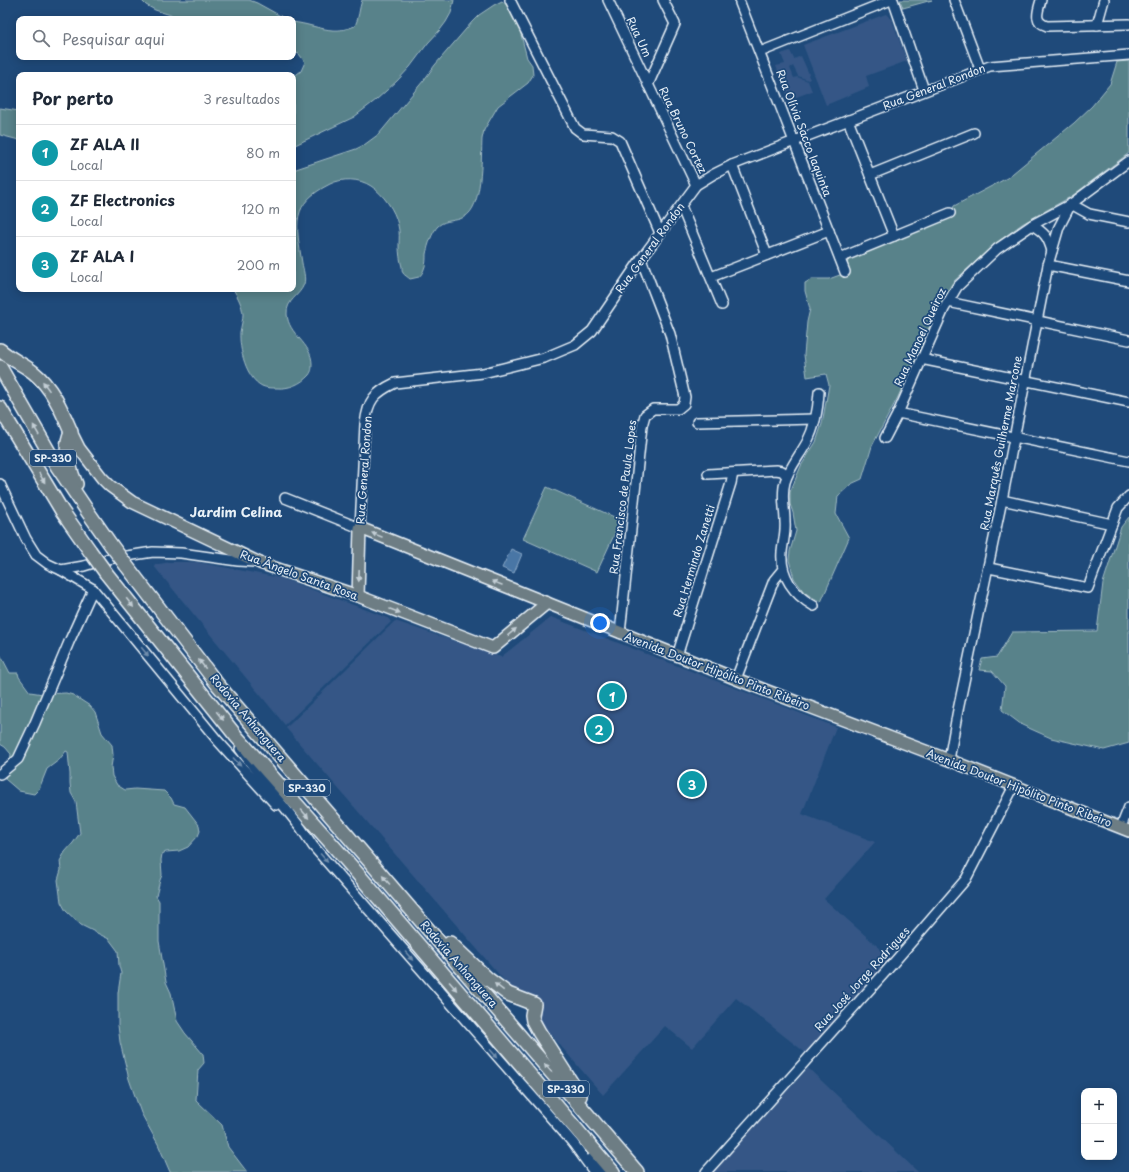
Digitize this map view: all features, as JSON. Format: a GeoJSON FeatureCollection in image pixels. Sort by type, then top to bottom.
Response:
{"type":"FeatureCollection","features":[{"type":"Feature","properties":{"kind":"highway"},"geometry":{"type":"LineString","coordinates":[[0,350],[33,372],[44,382],[61,410],[71,432],[67,444],[71,474],[88,512]]}},
{"type":"Feature","properties":{"kind":"highway","name":"Rodovia Anhanguera"},"geometry":{"type":"LineString","coordinates":[[0,368],[57,466],[88,512],[126,565],[218,685],[637,1172]]}},
{"type":"Feature","properties":{"kind":"highway","name":"Rodovia Anhanguera"},"geometry":{"type":"LineString","coordinates":[[0,408],[62,511],[90,551],[236,736],[346,860],[613,1172]]}},
{"type":"Feature","properties":{"kind":"highway"},"geometry":{"type":"LineString","coordinates":[[404,901],[508,994],[534,1004],[532,1015],[533,1021],[604,1133]]}},
{"type":"Feature","properties":{"kind":"main road","name":"Rua Ângelo Santa Rosa"},"geometry":{"type":"LineString","coordinates":[[71,432],[79,448],[102,478],[132,502],[260,563],[358,596],[493,648],[547,603]]}},
{"type":"Feature","properties":{"kind":"main road","name":"Rua General Rondon"},"geometry":{"type":"LineString","coordinates":[[358,596],[360,528]]}},
{"type":"Feature","properties":{"kind":"main road","name":"Avenida Doutor Hipólito Pinto Ribeiro"},"geometry":{"type":"LineString","coordinates":[[360,528],[677,656],[1125,829]]}},
{"type":"Feature","properties":{"kind":"street"},"geometry":{"type":"LineString","coordinates":[[510,0],[575,128],[583,134],[612,136],[620,140],[660,233]]}},
{"type":"Feature","properties":{"kind":"street","name":"Rua Um"},"geometry":{"type":"LineString","coordinates":[[608,0],[648,85]]}},
{"type":"Feature","properties":{"kind":"street"},"geometry":{"type":"LineString","coordinates":[[648,85],[675,24],[662,0]]}},
{"type":"Feature","properties":{"kind":"street"},"geometry":{"type":"LineString","coordinates":[[760,52],[892,0],[924,90]]}},
{"type":"Feature","properties":{"kind":"street"},"geometry":{"type":"LineString","coordinates":[[954,0],[980,69]]}},
{"type":"Feature","properties":{"kind":"street"},"geometry":{"type":"LineString","coordinates":[[1041,0],[1038,12],[1038,20],[1041,25],[1129,24]]}},
{"type":"Feature","properties":{"kind":"street"},"geometry":{"type":"LineString","coordinates":[[1097,25],[1104,0]]}},
{"type":"Feature","properties":{"kind":"street","name":"Rua Olívia Sacco Iaquinta"},"geometry":{"type":"LineString","coordinates":[[740,3],[845,272]]}},
{"type":"Feature","properties":{"kind":"street","name":"Rua General Rondon"},"geometry":{"type":"LineString","coordinates":[[360,528],[367,410],[374,397],[384,388],[395,383],[483,372],[544,358],[575,345],[592,331],[641,259],[696,185],[732,165],[980,69],[990,66],[1129,55]]}},
{"type":"Feature","properties":{"kind":"street","name":"Rua Bruno Cortez"},"geometry":{"type":"LineString","coordinates":[[648,85],[696,185]]}},
{"type":"Feature","properties":{"kind":"street"},"geometry":{"type":"LineString","coordinates":[[848,120],[894,236]]}},
{"type":"Feature","properties":{"kind":"street"},"geometry":{"type":"LineString","coordinates":[[870,175],[974,133]]}},
{"type":"Feature","properties":{"kind":"street","name":"Rua Marquês Guilherme Marcone"},"geometry":{"type":"LineString","coordinates":[[949,760],[957,715],[989,568],[1048,265],[1059,227],[1071,204],[1129,161]]}},
{"type":"Feature","properties":{"kind":"street"},"geometry":{"type":"LineString","coordinates":[[732,165],[767,256]]}},
{"type":"Feature","properties":{"kind":"street"},"geometry":{"type":"LineString","coordinates":[[1071,204],[1089,214],[1129,222]]}},
{"type":"Feature","properties":{"kind":"street","name":"Rua Manoel Queiroz"},"geometry":{"type":"LineString","coordinates":[[885,438],[898,413],[921,359],[948,302],[957,287],[997,249],[1032,225],[1071,204]]}},
{"type":"Feature","properties":{"kind":"street"},"geometry":{"type":"LineString","coordinates":[[681,206],[722,304]]}},
{"type":"Feature","properties":{"kind":"street"},"geometry":{"type":"LineString","coordinates":[[840,258],[950,213]]}},
{"type":"Feature","properties":{"kind":"street"},"geometry":{"type":"LineString","coordinates":[[1032,225],[1042,231],[1048,240],[1052,251]]}},
{"type":"Feature","properties":{"kind":"street"},"geometry":{"type":"LineString","coordinates":[[711,277],[829,231]]}},
{"type":"Feature","properties":{"kind":"street","name":"Rua Francisco de Paula Lopes"},"geometry":{"type":"LineString","coordinates":[[620,633],[642,426],[645,415],[653,409],[678,409],[684,404],[685,396],[670,334],[641,259]]}},
{"type":"Feature","properties":{"kind":"street"},"geometry":{"type":"LineString","coordinates":[[1048,265],[1129,281]]}},
{"type":"Feature","properties":{"kind":"street"},"geometry":{"type":"LineString","coordinates":[[948,302],[1129,340]]}},
{"type":"Feature","properties":{"kind":"street"},"geometry":{"type":"LineString","coordinates":[[921,359],[1129,402]]}},
{"type":"Feature","properties":{"kind":"street"},"geometry":{"type":"LineString","coordinates":[[814,606],[804,600],[795,591],[788,581],[783,569],[782,550],[786,522],[783,496],[787,476],[808,441],[815,419],[819,392]]}},
{"type":"Feature","properties":{"kind":"street"},"geometry":{"type":"LineString","coordinates":[[898,413],[1129,461]]}},
{"type":"Feature","properties":{"kind":"street"},"geometry":{"type":"LineString","coordinates":[[697,422],[815,419]]}},
{"type":"Feature","properties":{"kind":"street"},"geometry":{"type":"LineString","coordinates":[[708,474],[776,470],[782,471],[787,476]]}},
{"type":"Feature","properties":{"kind":"street","name":"Rua Hermindo Zanetti"},"geometry":{"type":"LineString","coordinates":[[677,656],[732,483],[733,473]]}},
{"type":"Feature","properties":{"kind":"street"},"geometry":{"type":"LineString","coordinates":[[0,484],[26,539],[36,555],[48,564],[93,589],[218,742],[282,812],[295,829],[313,846],[573,1143],[594,1172]]}},
{"type":"Feature","properties":{"kind":"street"},"geometry":{"type":"LineString","coordinates":[[989,568],[1088,588],[1118,508],[1129,496]]}},
{"type":"Feature","properties":{"kind":"street","name":"Avenida Doutor Hipólito Pinto Ribeiro"},"geometry":{"type":"LineString","coordinates":[[285,498],[360,528]]}},
{"type":"Feature","properties":{"kind":"street"},"geometry":{"type":"LineString","coordinates":[[1002,500],[1112,524]]}},
{"type":"Feature","properties":{"kind":"street"},"geometry":{"type":"LineString","coordinates":[[61,570],[84,566],[107,559],[153,552],[182,553],[260,563]]}},
{"type":"Feature","properties":{"kind":"street"},"geometry":{"type":"LineString","coordinates":[[736,679],[774,580],[783,569]]}},
{"type":"Feature","properties":{"kind":"street"},"geometry":{"type":"LineString","coordinates":[[0,774],[18,759],[35,724],[93,589]]}},
{"type":"Feature","properties":{"kind":"street"},"geometry":{"type":"LineString","coordinates":[[236,736],[240,749],[301,828],[313,846]]}},
{"type":"Feature","properties":{"kind":"street","name":"Rua José Jorge Rodrigues"},"geometry":{"type":"LineString","coordinates":[[706,1172],[889,968],[966,879],[1014,786]]}},
{"type":"Feature","properties":{"kind":"street"},"geometry":{"type":"LineString","coordinates":[[1125,829],[1129,807]]}},
{"type":"Feature","properties":{"kind":"street"},"geometry":{"type":"LineString","coordinates":[[566,1117],[572,1133],[602,1172]]}},
{"type":"Feature","properties":{"kind":"shaded area"},"geometry":{"type":"Polygon","coordinates":[[[886,14],[892,20],[907,61],[866,76],[869,87],[826,105],[803,45],[886,14]]]}},
{"type":"Feature","properties":{"kind":"shaded area"},"geometry":{"type":"Polygon","coordinates":[[[790,51],[794,59],[801,56],[810,79],[808,80],[798,76],[793,66],[790,68],[794,78],[797,77],[808,81],[812,91],[789,100],[776,66],[785,64],[781,54],[790,51]]]}},
{"type":"Feature","properties":{"kind":"shaded area"},"geometry":{"type":"Polygon","coordinates":[[[511,549],[522,554],[514,573],[502,568],[511,549]]]}},
{"type":"Feature","properties":{"kind":"shaded area"},"geometry":{"type":"Polygon","coordinates":[[[171,562],[197,562],[281,578],[388,618],[391,622],[285,725],[153,565],[171,562]]]}},
{"type":"Feature","properties":{"kind":"shaded area"},"geometry":{"type":"Polygon","coordinates":[[[551,617],[836,727],[802,814],[875,842],[824,899],[892,959],[807,1054],[736,998],[692,1048],[665,1026],[603,1095],[286,728],[395,621],[501,657],[551,617]]]}},
{"type":"Feature","properties":{"kind":"shaded area"},"geometry":{"type":"Polygon","coordinates":[[[808,1068],[918,1172],[713,1172],[808,1068]]]}},
{"type":"Feature","properties":{"kind":"green space"},"geometry":{"type":"Polygon","coordinates":[[[141,0],[249,0],[281,16],[174,16],[155,10],[141,0]]]}},
{"type":"Feature","properties":{"kind":"green space"},"geometry":{"type":"Polygon","coordinates":[[[362,0],[454,0],[451,13],[446,22],[397,81],[354,117],[296,145],[296,75],[301,71],[305,62],[299,54],[296,53],[296,23],[328,30],[343,30],[355,26],[362,0]]]}},
{"type":"Feature","properties":{"kind":"green space"},"geometry":{"type":"Polygon","coordinates":[[[900,0],[932,0],[903,8],[900,0]]]}},
{"type":"Feature","properties":{"kind":"green space"},"geometry":{"type":"Polygon","coordinates":[[[502,1],[509,7],[520,31],[527,58],[532,65],[533,75],[528,83],[498,106],[484,130],[482,139],[480,182],[475,204],[470,212],[461,219],[444,222],[438,226],[429,243],[423,272],[419,277],[410,279],[402,271],[399,251],[399,230],[396,219],[388,203],[380,193],[361,181],[345,180],[330,184],[308,199],[299,216],[298,226],[298,237],[305,282],[300,292],[289,305],[287,314],[291,328],[304,344],[311,357],[311,371],[302,381],[290,387],[267,388],[262,386],[252,377],[242,354],[240,332],[243,316],[240,301],[235,292],[296,292],[296,169],[356,149],[379,134],[472,22],[479,15],[502,1]]]}},
{"type":"Feature","properties":{"kind":"green space"},"geometry":{"type":"Polygon","coordinates":[[[1129,61],[1129,153],[1072,196],[1022,224],[995,244],[953,282],[932,321],[898,397],[872,446],[862,479],[851,484],[838,496],[836,514],[849,538],[821,602],[810,596],[804,592],[794,578],[789,560],[796,531],[790,504],[790,492],[801,466],[816,442],[822,424],[829,385],[826,374],[807,377],[804,355],[807,322],[810,309],[805,291],[805,283],[812,279],[829,279],[848,272],[848,260],[853,257],[950,217],[954,206],[1007,178],[1074,123],[1092,106],[1110,84],[1117,62],[1129,61]]]}},
{"type":"Feature","properties":{"kind":"green space"},"geometry":{"type":"Polygon","coordinates":[[[0,108],[16,111],[16,139],[0,135],[0,108]]]}},
{"type":"Feature","properties":{"kind":"green space"},"geometry":{"type":"Polygon","coordinates":[[[547,487],[621,520],[597,572],[523,539],[547,487]]]}},
{"type":"Feature","properties":{"kind":"green space"},"geometry":{"type":"Polygon","coordinates":[[[1129,517],[1129,743],[1104,750],[1051,738],[1022,725],[1002,710],[1005,686],[992,671],[979,670],[982,659],[997,657],[1012,632],[1097,631],[1103,583],[1121,527],[1129,517]]]}},
{"type":"Feature","properties":{"kind":"green space"},"geometry":{"type":"Polygon","coordinates":[[[0,654],[10,673],[18,673],[19,677],[30,692],[43,694],[66,693],[73,695],[90,706],[95,712],[102,733],[112,745],[112,776],[117,785],[125,790],[135,789],[164,791],[171,798],[174,804],[185,807],[199,825],[200,831],[198,836],[188,847],[179,851],[166,852],[162,854],[162,875],[156,896],[159,901],[159,941],[166,982],[171,993],[177,1021],[203,1054],[204,1063],[198,1070],[196,1100],[222,1125],[228,1147],[247,1172],[170,1172],[158,1144],[141,1113],[129,1079],[120,1042],[118,1025],[118,993],[121,973],[118,951],[109,939],[81,925],[66,911],[61,902],[58,880],[61,870],[60,861],[80,833],[76,802],[71,793],[68,752],[66,751],[59,760],[47,769],[39,789],[34,794],[19,791],[5,779],[11,754],[0,744],[0,654]]]}},
{"type":"Feature","properties":{"kind":"place","name":"ZF ALA II"},"geometry":{"type":"Point","coordinates":[612,696]}},
{"type":"Feature","properties":{"kind":"place","name":"ZF Electronics"},"geometry":{"type":"Point","coordinates":[599,729]}},
{"type":"Feature","properties":{"kind":"place","name":"ZF ALA I"},"geometry":{"type":"Point","coordinates":[692,784]}},
{"type":"Feature","properties":{"kind":"district","name":"Jardim Celina"},"geometry":{"type":"Point","coordinates":[236,512]}}]}
